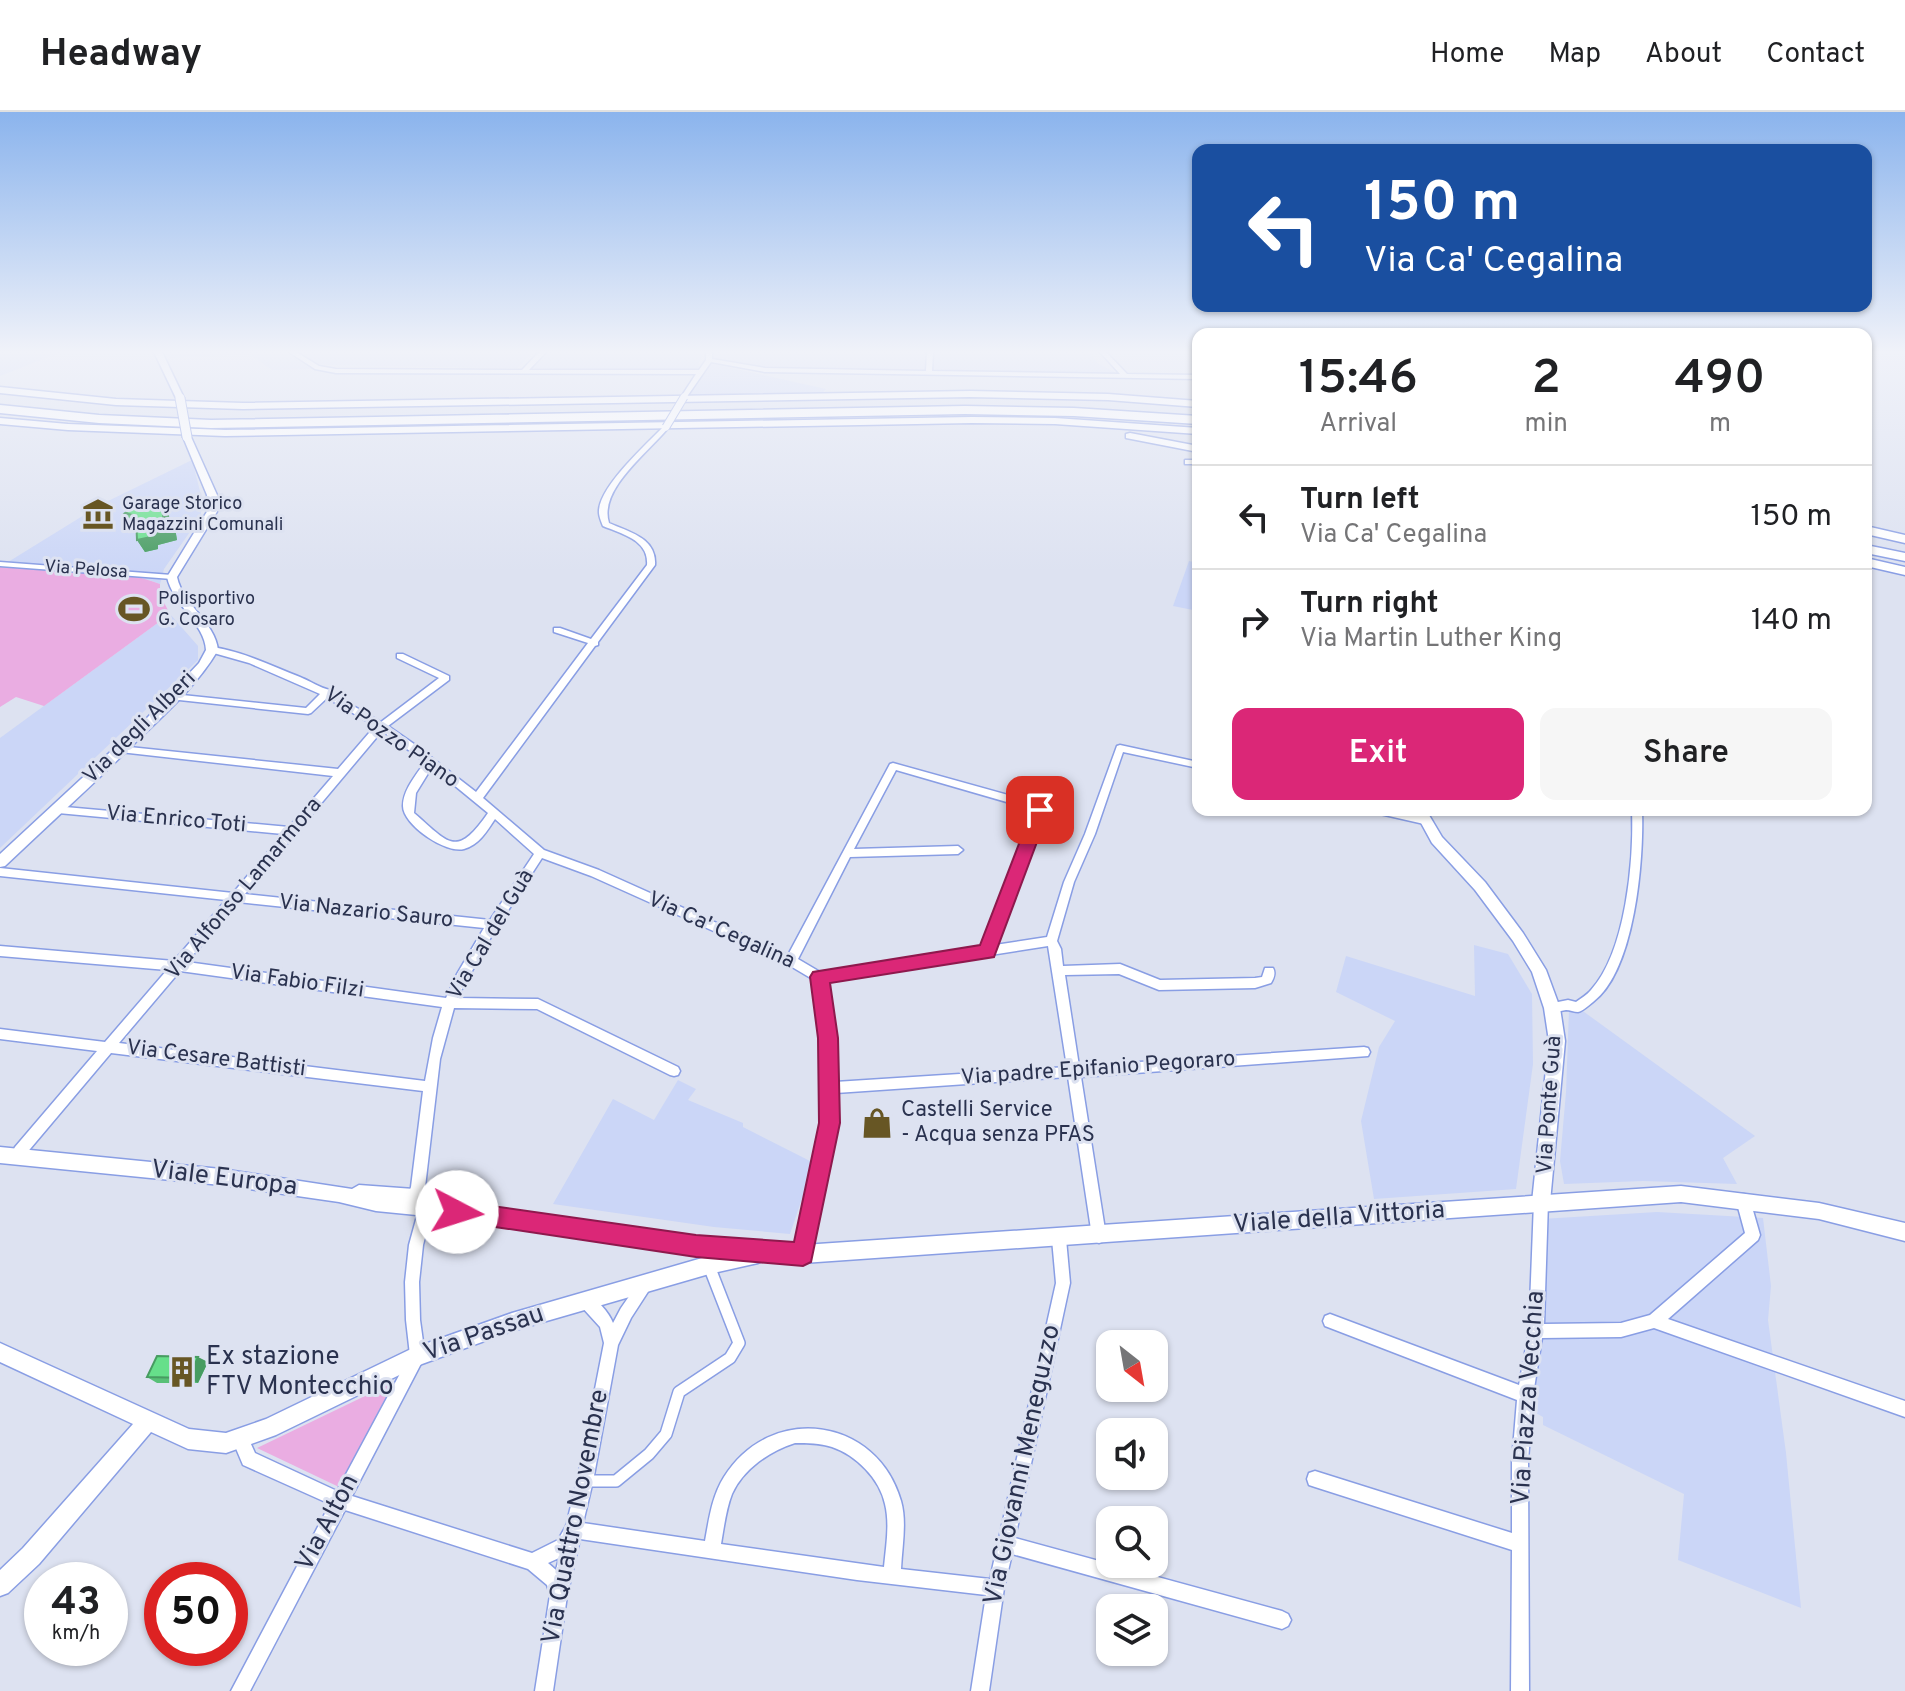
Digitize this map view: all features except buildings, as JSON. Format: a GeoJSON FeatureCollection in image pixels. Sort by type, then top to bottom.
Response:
{"type":"FeatureCollection","features":[{"type":"Feature","properties":{"kind":"highway"},"geometry":{"type":"LineString","coordinates":[[53,426],[225,433],[646,426]]}},
{"type":"Feature","properties":{"kind":"highway"},"geometry":{"type":"LineString","coordinates":[[1059,426],[1192,448]]}},
{"type":"Feature","properties":{"kind":"highway"},"geometry":{"type":"LineString","coordinates":[[1122,426],[1192,431]]}},
{"type":"Feature","properties":{"kind":"highway"},"geometry":{"type":"LineString","coordinates":[[1872,531],[1905,539]]}},
{"type":"Feature","properties":{"kind":"highway"},"geometry":{"type":"LineString","coordinates":[[1872,542],[1905,550]]}},
{"type":"Feature","properties":{"kind":"highway"},"geometry":{"type":"LineString","coordinates":[[1872,550],[1905,557]]}},
{"type":"Feature","properties":{"kind":"highway"},"geometry":{"type":"LineString","coordinates":[[1872,563],[1905,571]]}},
{"type":"Feature","properties":{"kind":"street"},"geometry":{"type":"LineString","coordinates":[[172,577],[203,531],[213,510],[212,495],[185,426]]}},
{"type":"Feature","properties":{"kind":"street"},"geometry":{"type":"LineString","coordinates":[[477,798],[595,643],[653,559],[648,546],[606,524],[601,514],[603,503],[618,479],[667,426]]}},
{"type":"Feature","properties":{"kind":"street","name":"Via Pelosa"},"geometry":{"type":"LineString","coordinates":[[0,564],[172,577]]}},
{"type":"Feature","properties":{"kind":"street","name":"Via degli Alberi"},"geometry":{"type":"LineString","coordinates":[[0,862],[204,665],[213,650],[211,640],[179,601],[172,586],[172,577]]}},
{"type":"Feature","properties":{"kind":"street"},"geometry":{"type":"LineString","coordinates":[[557,630],[595,643]]}},
{"type":"Feature","properties":{"kind":"street","name":"Via Pozzo Piano"},"geometry":{"type":"LineString","coordinates":[[213,650],[252,661],[327,692],[477,798]]}},
{"type":"Feature","properties":{"kind":"street","name":"Via Alfonso Lamarmora"},"geometry":{"type":"LineString","coordinates":[[5,1154],[113,1046],[232,899],[380,727],[446,678],[400,656]]}},
{"type":"Feature","properties":{"kind":"street"},"geometry":{"type":"LineString","coordinates":[[173,697],[308,711],[327,692]]}},
{"type":"Feature","properties":{"kind":"street"},"geometry":{"type":"LineString","coordinates":[[1099,1236],[1055,949],[1051,941],[1069,882],[1090,834],[1120,748],[1192,764]]}},
{"type":"Feature","properties":{"kind":"street"},"geometry":{"type":"LineString","coordinates":[[120,749],[340,773]]}},
{"type":"Feature","properties":{"kind":"street"},"geometry":{"type":"LineString","coordinates":[[430,763],[410,795],[407,808],[409,814],[443,842],[455,847],[469,843],[494,813]]}},
{"type":"Feature","properties":{"kind":"street"},"geometry":{"type":"LineString","coordinates":[[791,961],[893,766],[1041,809],[987,952]]}},
{"type":"Feature","properties":{"kind":"street","name":"Via Cal del Guà"},"geometry":{"type":"LineString","coordinates":[[418,1356],[413,1327],[418,1187],[437,1047],[450,1003],[540,853],[477,798]]}},
{"type":"Feature","properties":{"kind":"street","name":"Via Enrico Toti"},"geometry":{"type":"LineString","coordinates":[[58,809],[293,831]]}},
{"type":"Feature","properties":{"kind":"street","name":"Via Ponte Guà"},"geometry":{"type":"LineString","coordinates":[[1423,816],[1437,840],[1486,893],[1518,937],[1539,970],[1552,1008],[1557,1041],[1541,1202]]}},
{"type":"Feature","properties":{"kind":"street"},"geometry":{"type":"LineString","coordinates":[[1552,1008],[1578,1007],[1586,1003],[1599,987],[1621,943],[1634,888],[1637,816]]}},
{"type":"Feature","properties":{"kind":"street"},"geometry":{"type":"LineString","coordinates":[[847,853],[958,850]]}},
{"type":"Feature","properties":{"kind":"street","name":"Via Ca' Cegalina"},"geometry":{"type":"LineString","coordinates":[[540,853],[595,873],[791,961],[819,977],[831,1088],[830,1123],[803,1254]]}},
{"type":"Feature","properties":{"kind":"street","name":"Via Nazario Sauro"},"geometry":{"type":"LineString","coordinates":[[0,872],[495,925]]}},
{"type":"Feature","properties":{"kind":"street"},"geometry":{"type":"LineString","coordinates":[[819,977],[1051,941]]}},
{"type":"Feature","properties":{"kind":"street","name":"Via Fabio Filzi"},"geometry":{"type":"LineString","coordinates":[[0,951],[179,966],[450,1003],[538,1004],[674,1071]]}},
{"type":"Feature","properties":{"kind":"street"},"geometry":{"type":"LineString","coordinates":[[1057,971],[1120,969],[1150,983],[1162,985],[1255,983],[1267,980],[1269,971]]}},
{"type":"Feature","properties":{"kind":"street","name":"Via Cesare Battisti"},"geometry":{"type":"LineString","coordinates":[[0,1034],[432,1087]]}},
{"type":"Feature","properties":{"kind":"street","name":"Via padre Epifanio Pegoraro"},"geometry":{"type":"LineString","coordinates":[[831,1088],[1364,1052]]}},
{"type":"Feature","properties":{"kind":"street","name":"Viale Europa"},"geometry":{"type":"LineString","coordinates":[[5,1154],[339,1194],[376,1203],[419,1203],[696,1246],[769,1252]]}},
{"type":"Feature","properties":{"kind":"street","name":"Viale della Vittoria"},"geometry":{"type":"LineString","coordinates":[[769,1252],[803,1254],[1059,1239],[1681,1194],[1819,1211],[1905,1232]]}},
{"type":"Feature","properties":{"kind":"street"},"geometry":{"type":"LineString","coordinates":[[1536,1331],[1621,1330],[1654,1321],[1753,1235],[1743,1200]]}},
{"type":"Feature","properties":{"kind":"street","name":"Via Piazza Vecchia"},"geometry":{"type":"LineString","coordinates":[[1520,1691],[1520,1461],[1525,1395],[1536,1331],[1541,1202]]}},
{"type":"Feature","properties":{"kind":"street","name":"Via Giovanni Meneguzzo"},"geometry":{"type":"LineString","coordinates":[[980,1691],[996,1588],[1063,1283],[1059,1239]]}},
{"type":"Feature","properties":{"kind":"street","name":"Via Passau"},"geometry":{"type":"LineString","coordinates":[[0,1352],[188,1439],[226,1443],[418,1356],[585,1300],[709,1265],[769,1252]]}},
{"type":"Feature","properties":{"kind":"street"},"geometry":{"type":"LineString","coordinates":[[585,1481],[616,1481],[649,1454],[666,1434],[679,1392],[730,1358],[739,1343],[709,1265]]}},
{"type":"Feature","properties":{"kind":"street","name":"Via Quattro Novembre"},"geometry":{"type":"LineString","coordinates":[[542,1687],[611,1344],[626,1313],[647,1283]]}},
{"type":"Feature","properties":{"kind":"street"},"geometry":{"type":"LineString","coordinates":[[585,1300],[606,1323],[611,1344]]}},
{"type":"Feature","properties":{"kind":"street"},"geometry":{"type":"LineString","coordinates":[[1330,1321],[1525,1395]]}},
{"type":"Feature","properties":{"kind":"street"},"geometry":{"type":"LineString","coordinates":[[1654,1321],[1905,1409]]}},
{"type":"Feature","properties":{"kind":"street","name":"Via Alton"},"geometry":{"type":"LineString","coordinates":[[240,1691],[418,1356]]}},
{"type":"Feature","properties":{"kind":"street"},"geometry":{"type":"LineString","coordinates":[[0,1585],[31,1556],[148,1421]]}},
{"type":"Feature","properties":{"kind":"street"},"geometry":{"type":"LineString","coordinates":[[712,1550],[719,1512],[732,1477],[779,1439],[812,1436],[839,1441],[869,1458],[883,1477],[893,1501],[892,1575]]}},
{"type":"Feature","properties":{"kind":"street"},"geometry":{"type":"LineString","coordinates":[[240,1439],[249,1459],[341,1501],[533,1562],[555,1580],[558,1596]]}},
{"type":"Feature","properties":{"kind":"street"},"geometry":{"type":"LineString","coordinates":[[1315,1479],[1520,1544]]}},
{"type":"Feature","properties":{"kind":"street"},"geometry":{"type":"LineString","coordinates":[[533,1562],[564,1546],[573,1530],[996,1588]]}},
{"type":"Feature","properties":{"kind":"street"},"geometry":{"type":"LineString","coordinates":[[1006,1544],[1282,1620]]}},
{"type":"Feature","properties":{"kind":"shaded area"},"geometry":{"type":"Polygon","coordinates":[[[192,460],[201,495],[201,516],[164,569],[160,584],[149,580],[0,567],[102,504],[192,460]]]}},
{"type":"Feature","properties":{"kind":"shaded area"},"geometry":{"type":"Polygon","coordinates":[[[1189,561],[1192,562],[1192,610],[1173,606],[1189,561]]]}},
{"type":"Feature","properties":{"kind":"shaded area"},"geometry":{"type":"Polygon","coordinates":[[[0,567],[102,571],[141,578],[160,584],[160,595],[170,614],[44,706],[16,697],[0,707],[0,567]]]}},
{"type":"Feature","properties":{"kind":"shaded area"},"geometry":{"type":"Polygon","coordinates":[[[170,614],[198,646],[198,660],[0,848],[0,738],[170,614]]]}},
{"type":"Feature","properties":{"kind":"shaded area"},"geometry":{"type":"Polygon","coordinates":[[[1474,945],[1508,954],[1532,994],[1533,1064],[1516,1189],[1374,1199],[1361,1121],[1379,1047],[1395,1021],[1336,992],[1346,956],[1475,996],[1474,945]]]}},
{"type":"Feature","properties":{"kind":"shaded area"},"geometry":{"type":"Polygon","coordinates":[[[1580,1009],[1755,1136],[1723,1158],[1737,1184],[1643,1181],[1564,1184],[1560,1161],[1569,1010],[1580,1009]]]}},
{"type":"Feature","properties":{"kind":"shaded area"},"geometry":{"type":"Polygon","coordinates":[[[678,1080],[696,1089],[688,1100],[743,1123],[743,1127],[814,1163],[790,1234],[714,1227],[553,1204],[613,1099],[654,1120],[678,1080]]]}},
{"type":"Feature","properties":{"kind":"shaded area"},"geometry":{"type":"Polygon","coordinates":[[[1657,1212],[1763,1218],[1771,1286],[1768,1320],[1786,1453],[1801,1608],[1678,1560],[1684,1494],[1543,1425],[1543,1417],[1527,1408],[1541,1219],[1657,1212]]]}},
{"type":"Feature","properties":{"kind":"shaded area"},"geometry":{"type":"Polygon","coordinates":[[[394,1382],[339,1487],[257,1448],[394,1382]]]}},
{"type":"Feature","properties":{"kind":"place","name":"Garage Storico Magazzini Comunali"},"geometry":{"type":"Point","coordinates":[98,514]}},
{"type":"Feature","properties":{"kind":"place","name":"Polisportivo G. Cosaro"},"geometry":{"type":"Point","coordinates":[134,609]}},
{"type":"Feature","properties":{"kind":"place","name":"Castelli Service - Acqua senza PFAS"},"geometry":{"type":"Point","coordinates":[877,1123]}},
{"type":"Feature","properties":{"kind":"place","name":"Ex stazione FTV Montecchio"},"geometry":{"type":"Point","coordinates":[182,1372]}},
{"type":"Feature","properties":{"kind":"route"},"geometry":{"type":"LineString","coordinates":[[457,1212],[696,1246],[803,1254],[830,1123],[828,1038],[819,977],[987,952],[1040,810]]}}]}
